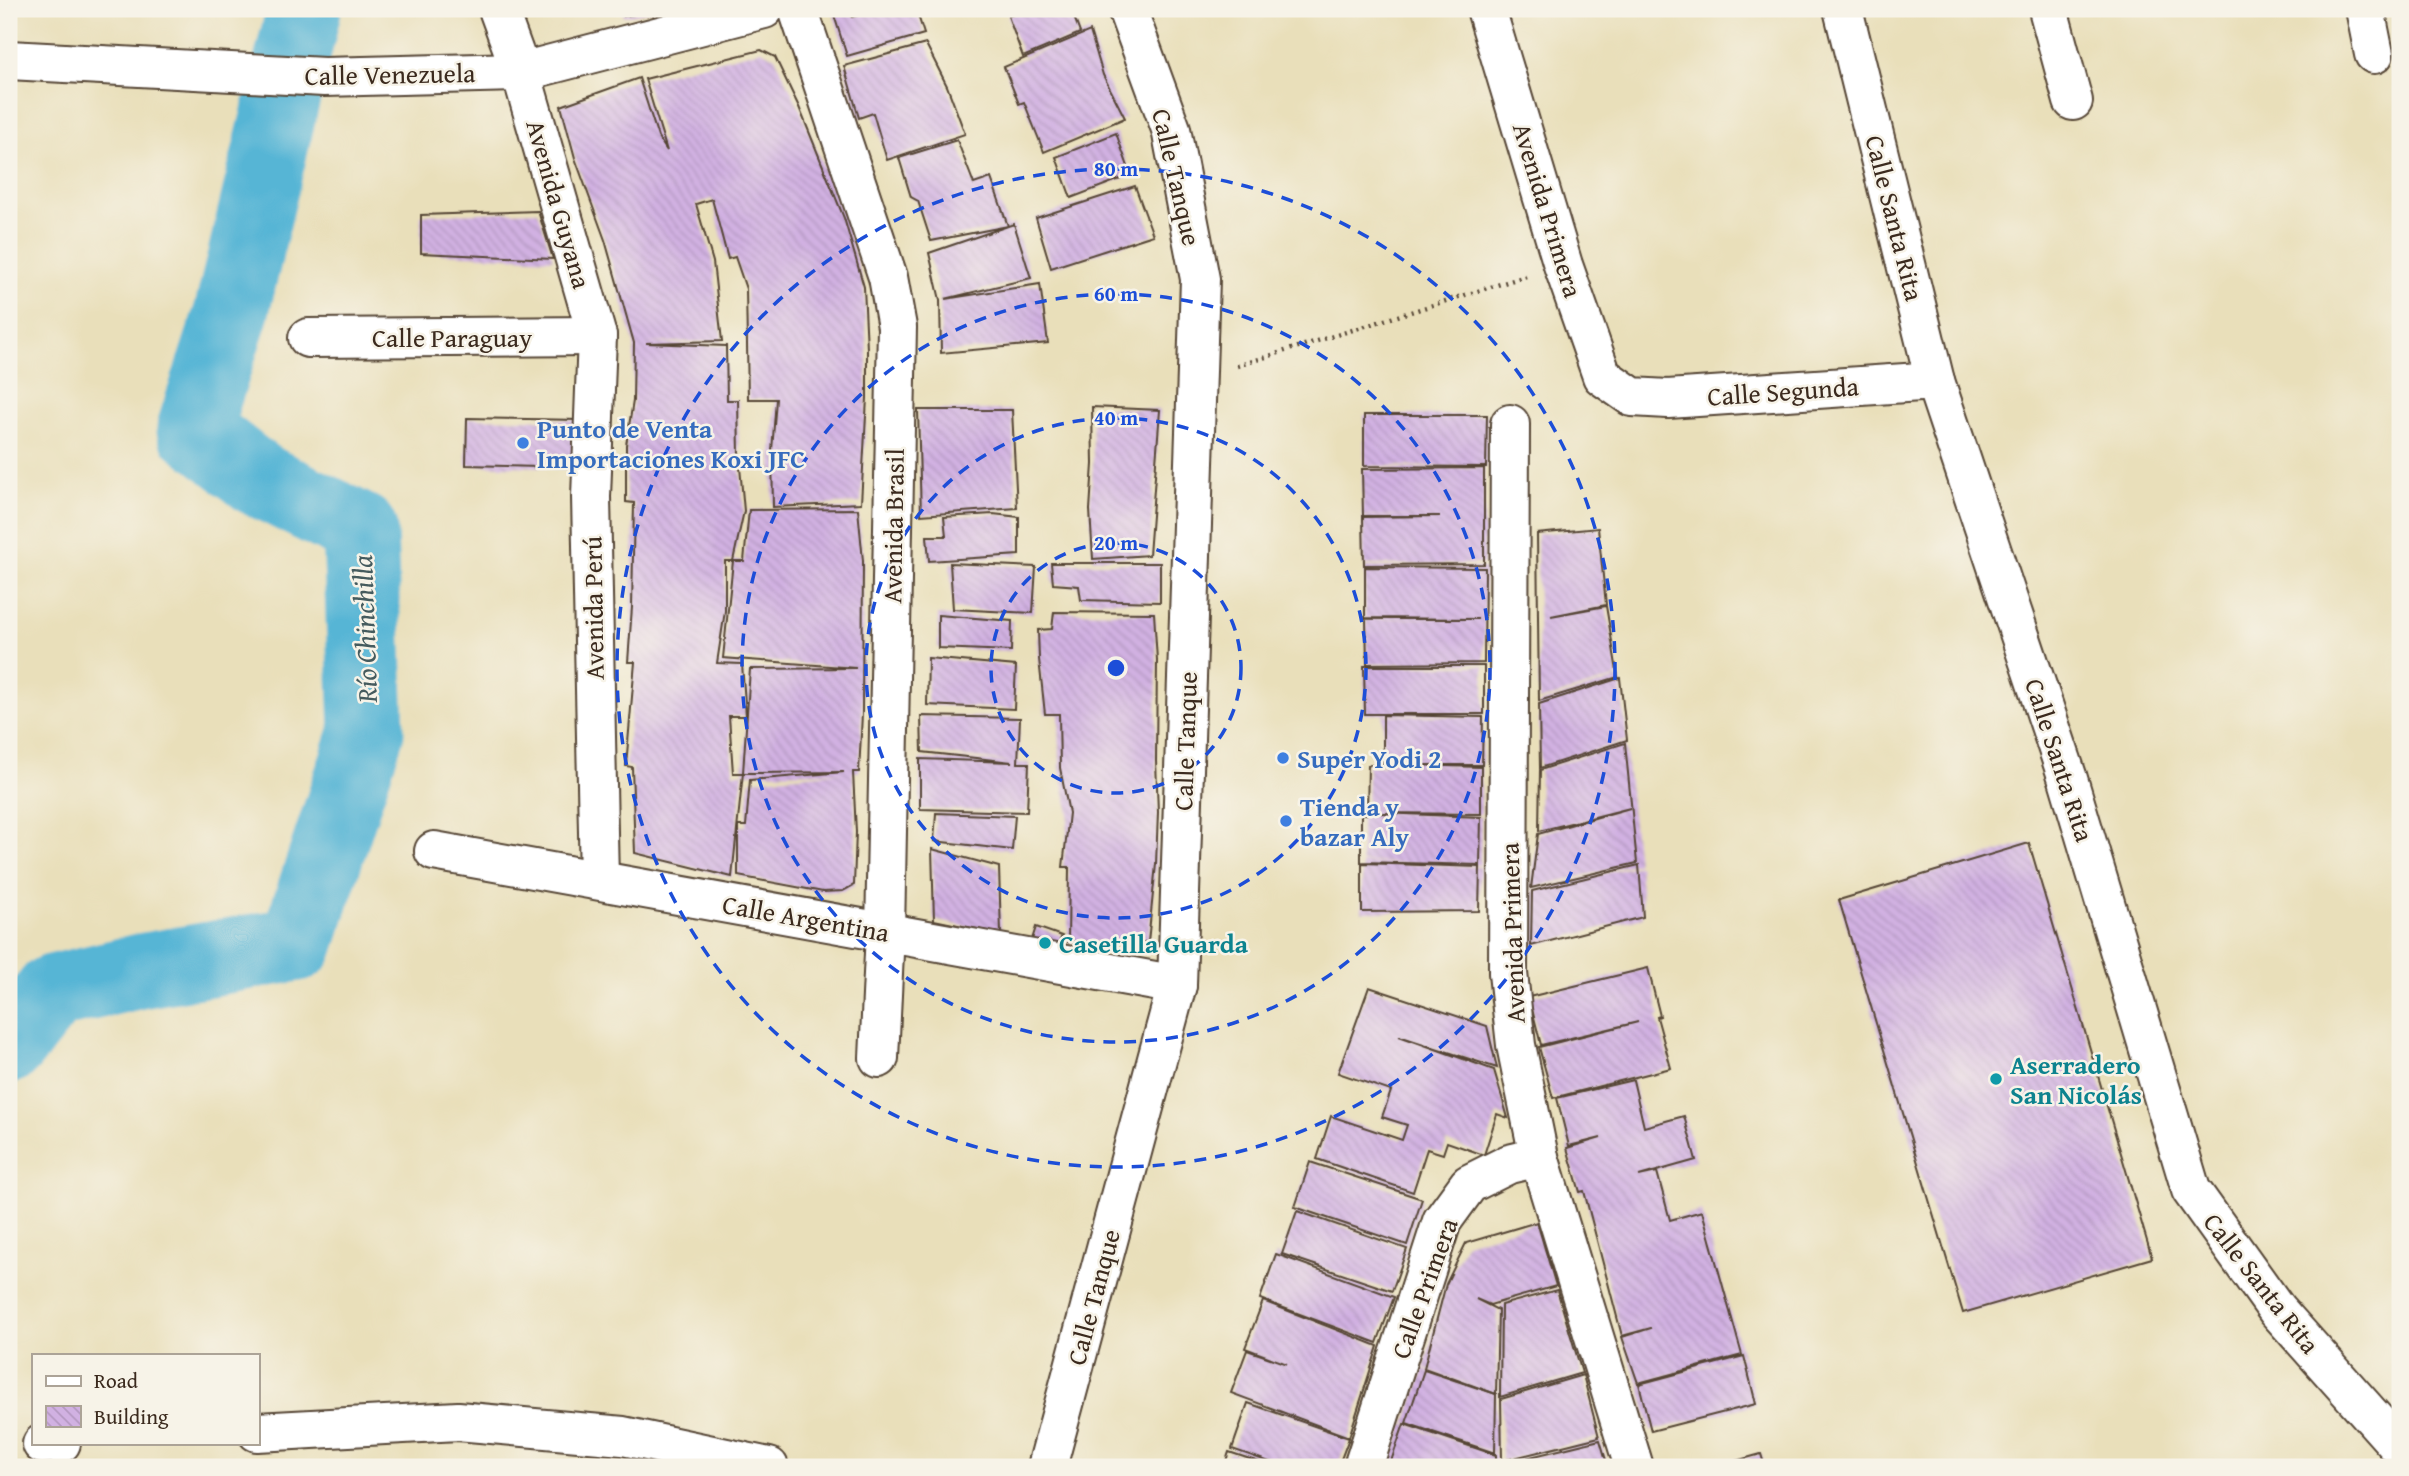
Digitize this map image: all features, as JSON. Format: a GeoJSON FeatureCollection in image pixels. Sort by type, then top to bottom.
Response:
{"type":"FeatureCollection","features":[{"type":"Feature","properties":{"kind":"street","name":"Avenida Guyana"},"geometry":{"type":"LineString","coordinates":[[498,9],[521,72],[597,336]]}},
{"type":"Feature","properties":{"kind":"street","name":"Calle Venezuela"},"geometry":{"type":"LineString","coordinates":[[9,60],[324,77],[521,72],[764,9]]}},
{"type":"Feature","properties":{"kind":"street","name":"Avenida Brasil"},"geometry":{"type":"LineString","coordinates":[[798,9],[888,277],[897,327],[885,932],[879,1058]]}},
{"type":"Feature","properties":{"kind":"street","name":"Calle Tanque"},"geometry":{"type":"LineString","coordinates":[[1047,1467],[1177,985],[1200,279],[1171,129],[1127,9]]}},
{"type":"Feature","properties":{"kind":"street","name":"Avenida Primera"},"geometry":{"type":"LineString","coordinates":[[1486,9],[1563,265],[1602,376],[1632,397]]}},
{"type":"Feature","properties":{"kind":"street","name":"Calle Santa Rita"},"geometry":{"type":"LineString","coordinates":[[1843,9],[1935,381],[2068,779],[2191,1190],[2277,1310],[2393,1440]]}},
{"type":"Feature","properties":{"kind":"street"},"geometry":{"type":"LineString","coordinates":[[2048,9],[2073,101]]}},
{"type":"Feature","properties":{"kind":"street"},"geometry":{"type":"LineString","coordinates":[[2365,9],[2374,54]]}},
{"type":"Feature","properties":{"kind":"street","name":"Calle Paraguay"},"geometry":{"type":"LineString","coordinates":[[308,338],[597,336]]}},
{"type":"Feature","properties":{"kind":"street","name":"Avenida Perú"},"geometry":{"type":"LineString","coordinates":[[597,336],[591,497],[599,880]]}},
{"type":"Feature","properties":{"kind":"street","name":"Calle Segunda"},"geometry":{"type":"LineString","coordinates":[[1632,397],[1668,399],[1935,381]]}},
{"type":"Feature","properties":{"kind":"street","name":"Avenida Primera"},"geometry":{"type":"LineString","coordinates":[[1510,424],[1508,973],[1516,1045],[1539,1157],[1634,1467]]}},
{"type":"Feature","properties":{"kind":"street","name":"Calle Argentina"},"geometry":{"type":"LineString","coordinates":[[435,851],[1177,985]]}},
{"type":"Feature","properties":{"kind":"street","name":"Calle Primera"},"geometry":{"type":"LineString","coordinates":[[1363,1467],[1442,1222],[1469,1184],[1509,1164],[1539,1157]]}},
{"type":"Feature","properties":{"kind":"street"},"geometry":{"type":"LineString","coordinates":[[259,1432],[458,1421],[623,1436],[769,1467]]}},
{"type":"Feature","properties":{"kind":"path"},"geometry":{"type":"LineString","coordinates":[[1195,379],[1563,265]]}},
{"type":"Feature","properties":{"kind":"building"},"geometry":{"type":"Polygon","coordinates":[[[622,9],[655,9],[656,10],[624,16],[622,9]]]}},
{"type":"Feature","properties":{"kind":"building"},"geometry":{"type":"Polygon","coordinates":[[[832,9],[871,9],[851,17],[880,9],[916,9],[924,34],[847,56],[832,9]]]}},
{"type":"Feature","properties":{"kind":"building"},"geometry":{"type":"Polygon","coordinates":[[[1026,9],[1071,9],[1080,33],[1023,57],[1008,16],[1026,9]]]}},
{"type":"Feature","properties":{"kind":"building"},"geometry":{"type":"Polygon","coordinates":[[[1090,31],[1103,75],[1125,118],[1044,152],[1024,102],[1019,104],[1004,67],[1090,31]]]}},
{"type":"Feature","properties":{"kind":"building"},"geometry":{"type":"Polygon","coordinates":[[[926,44],[947,86],[965,134],[887,160],[873,113],[859,118],[844,66],[926,44]]]}},
{"type":"Feature","properties":{"kind":"building"},"geometry":{"type":"Polygon","coordinates":[[[761,50],[775,57],[799,107],[844,218],[864,287],[867,398],[861,503],[773,507],[772,451],[776,399],[748,399],[746,289],[735,257],[728,259],[712,199],[696,204],[713,262],[722,341],[646,343],[726,346],[727,400],[738,400],[744,511],[733,561],[725,561],[725,611],[717,663],[742,664],[746,716],[729,716],[733,773],[743,773],[732,877],[635,853],[632,767],[626,766],[635,662],[628,662],[634,503],[626,502],[626,445],[633,401],[634,343],[605,240],[575,158],[561,106],[639,78],[658,137],[667,151],[645,79],[761,50]]]}},
{"type":"Feature","properties":{"kind":"building"},"geometry":{"type":"Polygon","coordinates":[[[1116,133],[1131,175],[1071,198],[1056,157],[1116,133]]]}},
{"type":"Feature","properties":{"kind":"building"},"geometry":{"type":"Polygon","coordinates":[[[957,140],[974,184],[991,178],[1008,226],[931,241],[918,201],[911,197],[899,158],[957,140]]]}},
{"type":"Feature","properties":{"kind":"building"},"geometry":{"type":"Polygon","coordinates":[[[1135,186],[1153,235],[1051,268],[1036,218],[1135,186]]]}},
{"type":"Feature","properties":{"kind":"building"},"geometry":{"type":"Polygon","coordinates":[[[538,211],[553,259],[421,253],[421,215],[538,211]]]}},
{"type":"Feature","properties":{"kind":"building"},"geometry":{"type":"Polygon","coordinates":[[[1014,224],[1031,278],[945,299],[1040,284],[1048,343],[941,353],[940,300],[929,253],[1014,224]]]}},
{"type":"Feature","properties":{"kind":"building"},"geometry":{"type":"Polygon","coordinates":[[[1092,407],[1160,410],[1149,555],[1093,559],[1090,510],[1093,464],[1092,407]]]}},
{"type":"Feature","properties":{"kind":"building"},"geometry":{"type":"Polygon","coordinates":[[[918,410],[1012,410],[1017,508],[921,515],[918,410]]]}},
{"type":"Feature","properties":{"kind":"building"},"geometry":{"type":"Polygon","coordinates":[[[1364,415],[1487,415],[1486,467],[1364,466],[1364,415]]]}},
{"type":"Feature","properties":{"kind":"building","name":"Punto de Venta Importaciones Koxi JFC"},"geometry":{"type":"Polygon","coordinates":[[[467,418],[580,420],[580,468],[466,465],[467,418]]]}},
{"type":"Feature","properties":{"kind":"building"},"geometry":{"type":"Polygon","coordinates":[[[1484,468],[1484,564],[1364,565],[1363,517],[1440,516],[1363,516],[1362,469],[1484,468]]]}},
{"type":"Feature","properties":{"kind":"building"},"geometry":{"type":"Polygon","coordinates":[[[858,509],[863,561],[862,714],[859,772],[853,772],[856,832],[854,885],[843,891],[823,892],[738,876],[738,826],[746,826],[750,780],[844,772],[743,773],[750,669],[856,668],[723,658],[733,561],[744,561],[749,510],[858,509]]]}},
{"type":"Feature","properties":{"kind":"building"},"geometry":{"type":"Polygon","coordinates":[[[993,514],[1019,517],[1019,555],[929,561],[927,536],[946,536],[944,517],[993,514]]]}},
{"type":"Feature","properties":{"kind":"building"},"geometry":{"type":"Polygon","coordinates":[[[1598,528],[1606,605],[1551,616],[1606,606],[1618,677],[1539,701],[1537,534],[1598,528]]]}},
{"type":"Feature","properties":{"kind":"building"},"geometry":{"type":"Polygon","coordinates":[[[950,563],[1036,567],[1033,613],[953,609],[950,563]]]}},
{"type":"Feature","properties":{"kind":"building"},"geometry":{"type":"Polygon","coordinates":[[[1051,563],[1160,563],[1160,602],[1081,600],[1079,586],[1053,584],[1051,563]]]}},
{"type":"Feature","properties":{"kind":"building"},"geometry":{"type":"Polygon","coordinates":[[[1365,567],[1485,568],[1484,663],[1367,664],[1366,619],[1478,619],[1365,618],[1365,567]]]}},
{"type":"Feature","properties":{"kind":"building"},"geometry":{"type":"Polygon","coordinates":[[[1054,612],[1154,613],[1158,812],[1148,942],[1068,942],[1069,867],[1063,867],[1069,813],[1060,768],[1059,714],[1045,714],[1039,659],[1038,630],[1052,629],[1054,612]]]}},
{"type":"Feature","properties":{"kind":"building"},"geometry":{"type":"Polygon","coordinates":[[[938,615],[1012,621],[1011,651],[938,648],[938,615]]]}},
{"type":"Feature","properties":{"kind":"building"},"geometry":{"type":"Polygon","coordinates":[[[928,658],[1016,666],[1014,709],[927,705],[928,658]]]}},
{"type":"Feature","properties":{"kind":"building"},"geometry":{"type":"Polygon","coordinates":[[[1364,666],[1484,666],[1484,714],[1365,714],[1364,666]]]}},
{"type":"Feature","properties":{"kind":"building"},"geometry":{"type":"Polygon","coordinates":[[[1620,678],[1627,740],[1540,768],[1539,704],[1620,678]]]}},
{"type":"Feature","properties":{"kind":"building"},"geometry":{"type":"Polygon","coordinates":[[[1383,715],[1483,717],[1482,765],[1411,765],[1481,767],[1481,814],[1380,813],[1481,817],[1480,865],[1361,862],[1361,814],[1367,814],[1368,765],[1383,766],[1383,715]]]}},
{"type":"Feature","properties":{"kind":"building"},"geometry":{"type":"Polygon","coordinates":[[[921,716],[1020,718],[1018,763],[1029,763],[1027,812],[920,809],[920,759],[1012,762],[922,752],[921,716]]]}},
{"type":"Feature","properties":{"kind":"building"},"geometry":{"type":"Polygon","coordinates":[[[1625,743],[1637,863],[1531,888],[1538,834],[1630,808],[1539,831],[1540,770],[1625,743]]]}},
{"type":"Feature","properties":{"kind":"building"},"geometry":{"type":"Polygon","coordinates":[[[936,813],[1015,816],[1012,850],[934,841],[936,813]]]}},
{"type":"Feature","properties":{"kind":"building","name":"Aserradero San Nicolás"},"geometry":{"type":"Polygon","coordinates":[[[2029,843],[2152,1258],[1963,1313],[1839,900],[2029,843]]]}},
{"type":"Feature","properties":{"kind":"building"},"geometry":{"type":"Polygon","coordinates":[[[932,849],[999,867],[1001,934],[934,920],[932,849]]]}},
{"type":"Feature","properties":{"kind":"building"},"geometry":{"type":"Polygon","coordinates":[[[1362,863],[1480,867],[1479,911],[1362,912],[1362,863]]]}},
{"type":"Feature","properties":{"kind":"building"},"geometry":{"type":"Polygon","coordinates":[[[1639,865],[1643,917],[1531,946],[1532,891],[1639,865]]]}},
{"type":"Feature","properties":{"kind":"building","name":"Casetilla Guarda"},"geometry":{"type":"Polygon","coordinates":[[[1036,927],[1062,936],[1055,952],[1029,949],[1036,927]]]}},
{"type":"Feature","properties":{"kind":"building"},"geometry":{"type":"Polygon","coordinates":[[[1648,968],[1660,1016],[1657,1017],[1671,1068],[1553,1098],[1539,1047],[1638,1022],[1541,1045],[1529,997],[1648,968]]]}},
{"type":"Feature","properties":{"kind":"building"},"geometry":{"type":"Polygon","coordinates":[[[1369,987],[1487,1026],[1497,1068],[1399,1036],[1494,1070],[1508,1118],[1497,1114],[1484,1155],[1447,1142],[1443,1154],[1427,1149],[1413,1192],[1317,1159],[1331,1116],[1402,1140],[1407,1125],[1382,1117],[1391,1091],[1338,1073],[1369,987]]]}},
{"type":"Feature","properties":{"kind":"building"},"geometry":{"type":"Polygon","coordinates":[[[1633,1080],[1644,1127],[1684,1116],[1696,1160],[1639,1176],[1657,1172],[1670,1220],[1702,1211],[1742,1355],[1638,1383],[1622,1337],[1651,1328],[1622,1336],[1584,1191],[1580,1192],[1567,1148],[1601,1138],[1569,1146],[1557,1098],[1633,1080]]]}},
{"type":"Feature","properties":{"kind":"building"},"geometry":{"type":"Polygon","coordinates":[[[1310,1162],[1422,1199],[1407,1245],[1295,1207],[1310,1162]]]}},
{"type":"Feature","properties":{"kind":"building"},"geometry":{"type":"Polygon","coordinates":[[[1297,1211],[1407,1249],[1392,1291],[1282,1254],[1297,1211]]]}},
{"type":"Feature","properties":{"kind":"building"},"geometry":{"type":"Polygon","coordinates":[[[1537,1222],[1556,1286],[1490,1305],[1476,1299],[1498,1310],[1496,1394],[1424,1368],[1446,1284],[1466,1243],[1537,1222]]]}},
{"type":"Feature","properties":{"kind":"building"},"geometry":{"type":"Polygon","coordinates":[[[1276,1254],[1394,1297],[1377,1343],[1260,1299],[1276,1254]]]}},
{"type":"Feature","properties":{"kind":"building"},"geometry":{"type":"Polygon","coordinates":[[[1557,1290],[1582,1373],[1500,1397],[1501,1305],[1557,1290]]]}},
{"type":"Feature","properties":{"kind":"building"},"geometry":{"type":"Polygon","coordinates":[[[1263,1301],[1378,1346],[1349,1437],[1231,1393],[1247,1350],[1287,1364],[1245,1348],[1263,1301]]]}},
{"type":"Feature","properties":{"kind":"building"},"geometry":{"type":"Polygon","coordinates":[[[1744,1356],[1756,1404],[1651,1431],[1639,1384],[1744,1356]]]}},
{"type":"Feature","properties":{"kind":"building"},"geometry":{"type":"Polygon","coordinates":[[[1424,1370],[1496,1394],[1495,1453],[1406,1423],[1424,1370]]]}},
{"type":"Feature","properties":{"kind":"building"},"geometry":{"type":"Polygon","coordinates":[[[1583,1375],[1599,1437],[1502,1461],[1501,1399],[1583,1375]]]}},
{"type":"Feature","properties":{"kind":"building"},"geometry":{"type":"Polygon","coordinates":[[[1248,1403],[1349,1438],[1338,1467],[1284,1467],[1232,1449],[1248,1403]]]}},
{"type":"Feature","properties":{"kind":"building"},"geometry":{"type":"Polygon","coordinates":[[[1404,1424],[1496,1455],[1496,1467],[1389,1467],[1404,1424]]]}},
{"type":"Feature","properties":{"kind":"building"},"geometry":{"type":"Polygon","coordinates":[[[1600,1440],[1608,1467],[1502,1467],[1502,1464],[1600,1440]]]}},
{"type":"Feature","properties":{"kind":"building"},"geometry":{"type":"Polygon","coordinates":[[[1229,1452],[1274,1467],[1224,1467],[1229,1452]]]}},
{"type":"Feature","properties":{"kind":"building"},"geometry":{"type":"Polygon","coordinates":[[[1761,1454],[1765,1467],[1717,1467],[1717,1466],[1761,1454]]]}},
{"type":"Feature","properties":{"kind":"waterway","name":"Río Chinchilla"},"geometry":{"type":"LineString","coordinates":[[9,1046],[52,992],[140,971],[297,944],[367,731],[360,530],[258,479],[194,429],[231,314],[304,9]]}},
{"type":"Feature","properties":{"kind":"place","name":"Punto de Venta Importaciones Koxi JFC"},"geometry":{"type":"Point","coordinates":[523,443]}},
{"type":"Feature","properties":{"kind":"place","name":"Super Yodi 2"},"geometry":{"type":"Point","coordinates":[1283,758]}},
{"type":"Feature","properties":{"kind":"place","name":"Tienda y bazar Aly"},"geometry":{"type":"Point","coordinates":[1286,821]}},
{"type":"Feature","properties":{"kind":"place","name":"Casetilla Guarda"},"geometry":{"type":"Point","coordinates":[1045,943]}},
{"type":"Feature","properties":{"kind":"place","name":"Aserradero San Nicolás"},"geometry":{"type":"Point","coordinates":[1996,1079]}}]}
